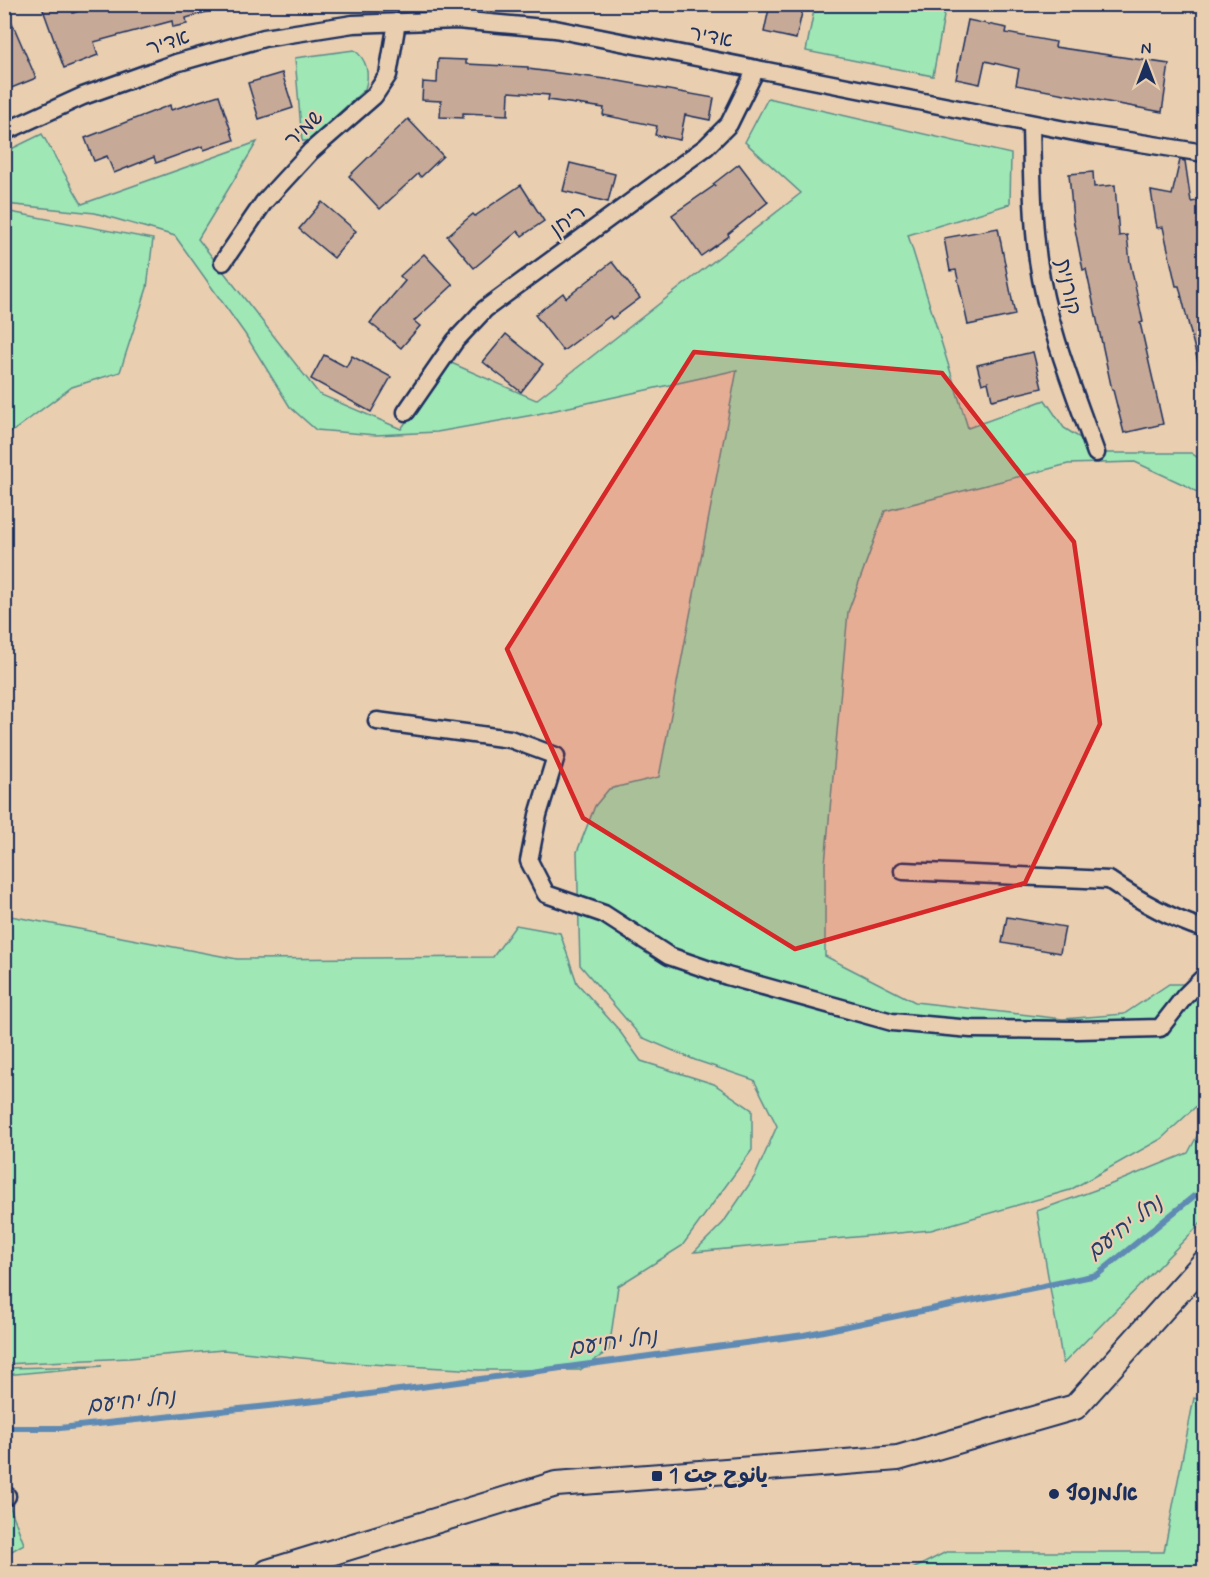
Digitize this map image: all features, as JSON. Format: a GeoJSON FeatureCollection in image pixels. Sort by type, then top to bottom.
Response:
{"type":"FeatureCollection","features":[{"type":"Feature","properties":{"kind":"main road"},"geometry":{"type":"LineString","coordinates":[[268,1572],[556,1484],[898,1458],[1075,1407],[1204,1263]]}},
{"type":"Feature","properties":{"kind":"street","name":"אדיר"},"geometry":{"type":"LineString","coordinates":[[4,132],[83,96],[176,63],[264,38],[353,24],[457,20],[555,29],[1031,124],[1204,153]]}},
{"type":"Feature","properties":{"kind":"street","name":"שמיר"},"geometry":{"type":"LineString","coordinates":[[223,262],[264,202],[311,152],[374,96],[388,75],[397,22]]}},
{"type":"Feature","properties":{"kind":"street","name":"ריחן"},"geometry":{"type":"LineString","coordinates":[[406,412],[455,341],[485,309],[706,147],[729,124],[756,69]]}},
{"type":"Feature","properties":{"kind":"street","name":"קורנית"},"geometry":{"type":"LineString","coordinates":[[1031,124],[1032,193],[1038,263],[1057,344],[1096,453]]}},
{"type":"Feature","properties":{"kind":"street"},"geometry":{"type":"LineString","coordinates":[[376,721],[510,739],[556,756],[538,815],[529,861],[546,894],[604,914],[669,956],[727,976],[892,1022],[971,1029],[1066,1030],[1160,1028],[1185,996],[1204,977]]}},
{"type":"Feature","properties":{"kind":"street"},"geometry":{"type":"LineString","coordinates":[[903,871],[1109,880],[1136,898],[1186,923],[1204,929]]}},
{"type":"Feature","properties":{"kind":"highlighted area"},"geometry":{"type":"Polygon","coordinates":[[[694,352],[942,373],[1074,542],[1100,724],[1025,883],[795,949],[583,818],[507,649],[694,352]]]}},
{"type":"Feature","properties":{"kind":"green space"},"geometry":{"type":"Polygon","coordinates":[[[815,5],[946,5],[933,76],[806,51],[815,5]]]}},
{"type":"Feature","properties":{"kind":"green space"},"geometry":{"type":"Polygon","coordinates":[[[354,50],[365,62],[367,78],[365,89],[309,141],[302,141],[295,58],[354,50]]]}},
{"type":"Feature","properties":{"kind":"green space"},"geometry":{"type":"Polygon","coordinates":[[[768,98],[1011,154],[1010,204],[908,235],[968,428],[1045,400],[1064,428],[1104,453],[1191,453],[1204,462],[1204,497],[1189,487],[1135,462],[1068,464],[885,511],[848,612],[825,864],[825,956],[915,1002],[1063,1019],[1124,1014],[1169,984],[1204,984],[1204,1099],[1161,1139],[1070,1190],[931,1230],[694,1252],[723,1223],[755,1176],[777,1126],[754,1080],[695,1060],[641,1037],[580,965],[577,852],[595,806],[609,789],[659,777],[737,370],[533,415],[437,432],[376,435],[316,430],[290,407],[245,334],[175,236],[95,213],[5,204],[5,152],[42,134],[82,204],[257,142],[198,239],[319,394],[401,429],[449,362],[536,400],[801,193],[745,142],[768,98]]]}},
{"type":"Feature","properties":{"kind":"green space"},"geometry":{"type":"Polygon","coordinates":[[[5,211],[153,239],[147,288],[120,372],[72,387],[5,437],[5,211]]]}},
{"type":"Feature","properties":{"kind":"green space"},"geometry":{"type":"Polygon","coordinates":[[[5,915],[237,959],[493,957],[516,925],[560,933],[577,983],[618,1029],[641,1061],[714,1084],[752,1110],[752,1150],[682,1246],[618,1286],[609,1350],[580,1370],[479,1370],[352,1363],[223,1350],[129,1358],[5,1364],[5,915]]]}},
{"type":"Feature","properties":{"kind":"green space"},"geometry":{"type":"Polygon","coordinates":[[[1204,1123],[1204,1220],[1063,1364],[1037,1211],[1188,1153],[1204,1123]]]}},
{"type":"Feature","properties":{"kind":"green space"},"geometry":{"type":"Polygon","coordinates":[[[102,1366],[5,1375],[5,1368],[102,1366]]]}},
{"type":"Feature","properties":{"kind":"green space"},"geometry":{"type":"Polygon","coordinates":[[[1194,1398],[1204,1401],[1204,1572],[907,1572],[946,1552],[1164,1552],[1194,1398]]]}},
{"type":"Feature","properties":{"kind":"green space"},"geometry":{"type":"Polygon","coordinates":[[[4,1491],[24,1544],[5,1555],[4,1555],[4,1491]]]}},
{"type":"Feature","properties":{"kind":"building"},"geometry":{"type":"Polygon","coordinates":[[[4,4],[36,78],[4,91],[4,4]]]}},
{"type":"Feature","properties":{"kind":"building"},"geometry":{"type":"Polygon","coordinates":[[[41,4],[70,4],[73,13],[98,4],[216,4],[217,9],[186,18],[187,24],[173,27],[172,21],[94,42],[98,55],[64,68],[41,4]]]}},
{"type":"Feature","properties":{"kind":"building"},"geometry":{"type":"Polygon","coordinates":[[[770,4],[804,4],[796,39],[764,32],[770,4]]]}},
{"type":"Feature","properties":{"kind":"building"},"geometry":{"type":"Polygon","coordinates":[[[968,20],[1007,28],[1006,33],[1056,42],[1055,47],[1169,64],[1162,112],[1016,85],[1019,69],[985,61],[980,84],[956,79],[968,20]]]}},
{"type":"Feature","properties":{"kind":"building"},"geometry":{"type":"Polygon","coordinates":[[[438,59],[466,60],[466,64],[528,67],[528,69],[613,80],[714,98],[710,120],[685,115],[680,140],[655,135],[657,126],[603,115],[604,108],[548,100],[549,95],[509,92],[508,115],[463,113],[463,118],[440,117],[441,101],[422,100],[423,82],[437,83],[438,59]]]}},
{"type":"Feature","properties":{"kind":"building"},"geometry":{"type":"Polygon","coordinates":[[[282,73],[293,108],[259,119],[248,83],[282,73]]]}},
{"type":"Feature","properties":{"kind":"building"},"geometry":{"type":"Polygon","coordinates":[[[219,95],[234,140],[204,150],[203,146],[156,163],[154,157],[114,173],[107,156],[94,161],[85,138],[170,105],[171,110],[219,95]]]}},
{"type":"Feature","properties":{"kind":"building"},"geometry":{"type":"Polygon","coordinates":[[[408,119],[443,156],[421,177],[418,174],[380,209],[349,176],[408,119]]]}},
{"type":"Feature","properties":{"kind":"building"},"geometry":{"type":"Polygon","coordinates":[[[1180,160],[1185,161],[1191,202],[1204,200],[1204,365],[1199,366],[1179,286],[1176,286],[1163,227],[1157,228],[1151,191],[1172,195],[1180,160]]]}},
{"type":"Feature","properties":{"kind":"building"},"geometry":{"type":"Polygon","coordinates":[[[570,163],[615,174],[608,202],[563,191],[570,163]]]}},
{"type":"Feature","properties":{"kind":"building"},"geometry":{"type":"Polygon","coordinates":[[[739,164],[768,202],[728,234],[729,236],[701,256],[672,215],[715,185],[713,184],[739,164]]]}},
{"type":"Feature","properties":{"kind":"building"},"geometry":{"type":"Polygon","coordinates":[[[1093,172],[1094,187],[1115,185],[1119,236],[1127,235],[1130,262],[1143,322],[1140,323],[1163,424],[1124,433],[1112,390],[1086,269],[1083,270],[1073,219],[1069,174],[1093,172]]]}},
{"type":"Feature","properties":{"kind":"building"},"geometry":{"type":"Polygon","coordinates":[[[521,185],[544,221],[522,236],[518,231],[474,268],[447,236],[473,214],[475,216],[521,185]]]}},
{"type":"Feature","properties":{"kind":"building"},"geometry":{"type":"Polygon","coordinates":[[[322,202],[356,231],[334,258],[299,229],[322,202]]]}},
{"type":"Feature","properties":{"kind":"building"},"geometry":{"type":"Polygon","coordinates":[[[998,228],[1015,315],[968,325],[956,270],[950,271],[944,238],[998,228]]]}},
{"type":"Feature","properties":{"kind":"building"},"geometry":{"type":"Polygon","coordinates":[[[424,254],[453,285],[414,321],[420,326],[401,348],[370,323],[405,281],[400,276],[424,254]]]}},
{"type":"Feature","properties":{"kind":"building"},"geometry":{"type":"Polygon","coordinates":[[[612,262],[640,298],[612,319],[610,316],[563,351],[535,315],[563,293],[566,298],[612,262]]]}},
{"type":"Feature","properties":{"kind":"building"},"geometry":{"type":"Polygon","coordinates":[[[506,334],[543,364],[521,392],[483,362],[506,334]]]}},
{"type":"Feature","properties":{"kind":"building"},"geometry":{"type":"Polygon","coordinates":[[[1033,352],[1042,388],[992,400],[988,382],[982,384],[977,365],[1033,352]]]}},
{"type":"Feature","properties":{"kind":"building"},"geometry":{"type":"Polygon","coordinates":[[[324,355],[346,367],[352,356],[391,377],[371,412],[311,379],[324,355]]]}},
{"type":"Feature","properties":{"kind":"building"},"geometry":{"type":"Polygon","coordinates":[[[1007,917],[1065,927],[1060,953],[1002,943],[1007,917]]]}},
{"type":"Feature","properties":{"kind":"waterway","name":"נחל יחיעם"},"geometry":{"type":"LineString","coordinates":[[4,1428],[60,1428],[325,1400],[804,1335],[1097,1275],[1194,1196]]}},
{"type":"Feature","properties":{"kind":"place","name":"يانوح جت 1"},"geometry":{"type":"Point","coordinates":[657,1476]}},
{"type":"Feature","properties":{"kind":"place","name":"אלמנסף"},"geometry":{"type":"Point","coordinates":[1054,1494]}}]}
